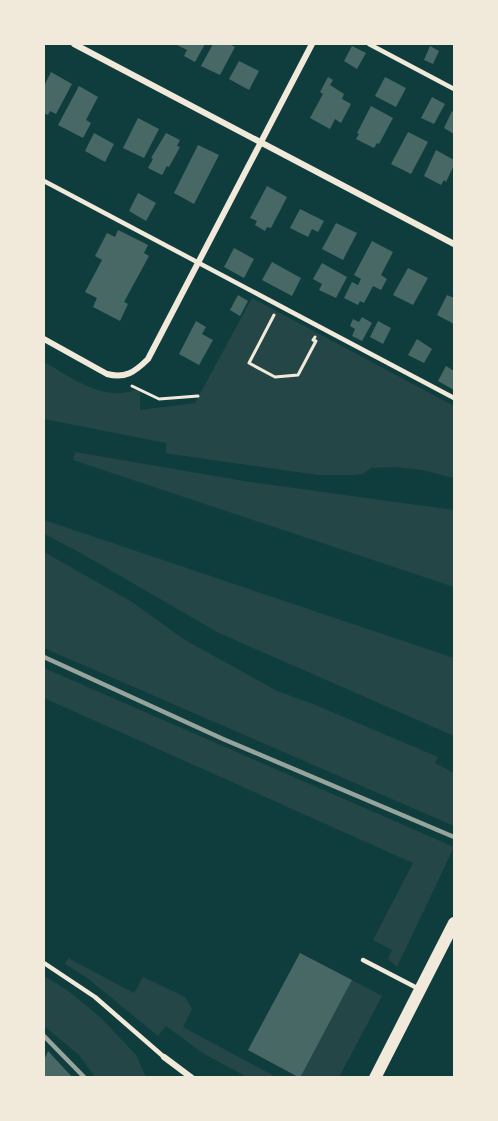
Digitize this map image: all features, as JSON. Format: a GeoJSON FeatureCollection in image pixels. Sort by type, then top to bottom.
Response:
{"type":"FeatureCollection","features":[{"type":"Feature","properties":{"kind":"main road"},"geometry":{"type":"LineString","coordinates":[[375,1077],[454,923]]}},
{"type":"Feature","properties":{"kind":"street"},"geometry":{"type":"LineString","coordinates":[[74,44],[454,243]]}},
{"type":"Feature","properties":{"kind":"street"},"geometry":{"type":"LineString","coordinates":[[44,339],[106,374],[127,375],[138,369],[147,359],[312,44]]}},
{"type":"Feature","properties":{"kind":"street"},"geometry":{"type":"LineString","coordinates":[[164,1057],[192,1077]]}},
{"type":"Feature","properties":{"kind":"lane"},"geometry":{"type":"LineString","coordinates":[[369,44],[454,89]]}},
{"type":"Feature","properties":{"kind":"lane"},"geometry":{"type":"LineString","coordinates":[[44,181],[454,399]]}},
{"type":"Feature","properties":{"kind":"lane"},"geometry":{"type":"LineString","coordinates":[[363,960],[420,989]]}},
{"type":"Feature","properties":{"kind":"lane"},"geometry":{"type":"LineString","coordinates":[[44,963],[95,997],[164,1057]]}},
{"type":"Feature","properties":{"kind":"path"},"geometry":{"type":"LineString","coordinates":[[279,305],[249,363],[275,377],[298,375],[316,341],[313,340],[320,327]]}},
{"type":"Feature","properties":{"kind":"path"},"geometry":{"type":"LineString","coordinates":[[127,375],[132,387],[159,399],[198,396]]}},
{"type":"Feature","properties":{"kind":"shaded area"},"geometry":{"type":"Polygon","coordinates":[[[252,298],[454,406],[454,478],[422,470],[396,467],[371,468],[363,474],[354,475],[318,475],[171,454],[166,453],[166,443],[44,419],[44,362],[78,382],[102,391],[127,392],[140,388],[140,410],[195,403],[252,298]]]}},
{"type":"Feature","properties":{"kind":"shaded area"},"geometry":{"type":"Polygon","coordinates":[[[75,452],[244,481],[454,510],[454,587],[73,460],[75,452]]]}},
{"type":"Feature","properties":{"kind":"shaded area"},"geometry":{"type":"Polygon","coordinates":[[[44,520],[454,658],[454,736],[219,633],[44,534],[44,520]]]}},
{"type":"Feature","properties":{"kind":"shaded area"},"geometry":{"type":"Polygon","coordinates":[[[44,552],[132,602],[185,640],[277,691],[438,757],[435,763],[454,773],[454,826],[44,648],[44,552]]]}},
{"type":"Feature","properties":{"kind":"shaded area"},"geometry":{"type":"Polygon","coordinates":[[[44,668],[454,847],[397,967],[388,959],[392,950],[373,940],[413,863],[44,698],[44,668]]]}},
{"type":"Feature","properties":{"kind":"shaded area"},"geometry":{"type":"Polygon","coordinates":[[[68,958],[134,993],[143,977],[185,997],[192,1009],[183,1027],[276,1077],[247,1077],[204,1054],[166,1026],[158,1036],[86,977],[65,964],[68,958]]]}},
{"type":"Feature","properties":{"kind":"shaded area"},"geometry":{"type":"Polygon","coordinates":[[[44,976],[70,992],[101,1018],[136,1055],[146,1077],[95,1077],[79,1055],[44,1026],[44,976]]]}},
{"type":"Feature","properties":{"kind":"shaded area"},"geometry":{"type":"Polygon","coordinates":[[[352,980],[382,996],[339,1077],[300,1078],[352,980]]]}},
{"type":"Feature","properties":{"kind":"building"},"geometry":{"type":"Polygon","coordinates":[[[178,44],[205,44],[195,62],[184,56],[187,50],[178,44]]]}},
{"type":"Feature","properties":{"kind":"building"},"geometry":{"type":"Polygon","coordinates":[[[213,44],[229,44],[235,47],[220,75],[201,66],[213,44]]]}},
{"type":"Feature","properties":{"kind":"building"},"geometry":{"type":"Polygon","coordinates":[[[352,46],[366,53],[357,69],[344,61],[352,46]]]}},
{"type":"Feature","properties":{"kind":"building"},"geometry":{"type":"Polygon","coordinates":[[[430,46],[439,51],[433,64],[424,60],[430,46]]]}},
{"type":"Feature","properties":{"kind":"building"},"geometry":{"type":"Polygon","coordinates":[[[239,61],[259,71],[249,90],[229,79],[239,61]]]}},
{"type":"Feature","properties":{"kind":"building"},"geometry":{"type":"Polygon","coordinates":[[[51,72],[72,84],[56,114],[50,111],[48,115],[44,113],[44,86],[51,72]]]}},
{"type":"Feature","properties":{"kind":"building"},"geometry":{"type":"Polygon","coordinates":[[[328,77],[333,80],[330,85],[344,94],[342,99],[351,104],[341,123],[335,119],[330,129],[310,118],[323,94],[320,92],[328,77]]]}},
{"type":"Feature","properties":{"kind":"building"},"geometry":{"type":"Polygon","coordinates":[[[385,77],[406,88],[396,107],[375,96],[385,77]]]}},
{"type":"Feature","properties":{"kind":"building"},"geometry":{"type":"Polygon","coordinates":[[[79,86],[98,97],[86,120],[91,123],[83,138],[58,125],[79,86]]]}},
{"type":"Feature","properties":{"kind":"building"},"geometry":{"type":"Polygon","coordinates":[[[432,97],[445,104],[434,124],[421,118],[432,97]]]}},
{"type":"Feature","properties":{"kind":"building"},"geometry":{"type":"Polygon","coordinates":[[[371,106],[393,118],[379,144],[377,143],[374,148],[356,139],[371,106]]]}},
{"type":"Feature","properties":{"kind":"building"},"geometry":{"type":"Polygon","coordinates":[[[452,111],[454,113],[454,134],[444,128],[452,111]]]}},
{"type":"Feature","properties":{"kind":"building"},"geometry":{"type":"Polygon","coordinates":[[[138,118],[159,129],[144,158],[123,148],[138,118]]]}},
{"type":"Feature","properties":{"kind":"building"},"geometry":{"type":"Polygon","coordinates":[[[408,132],[428,142],[411,174],[391,164],[408,132]]]}},
{"type":"Feature","properties":{"kind":"building"},"geometry":{"type":"Polygon","coordinates":[[[94,133],[114,144],[105,162],[85,151],[94,133]]]}},
{"type":"Feature","properties":{"kind":"building"},"geometry":{"type":"Polygon","coordinates":[[[166,133],[180,140],[177,146],[180,147],[162,175],[148,168],[153,159],[151,158],[166,133]]]}},
{"type":"Feature","properties":{"kind":"building"},"geometry":{"type":"Polygon","coordinates":[[[198,145],[219,155],[194,204],[174,193],[198,145]]]}},
{"type":"Feature","properties":{"kind":"building"},"geometry":{"type":"Polygon","coordinates":[[[436,150],[454,160],[446,182],[444,180],[441,185],[424,176],[436,150]]]}},
{"type":"Feature","properties":{"kind":"building"},"geometry":{"type":"Polygon","coordinates":[[[267,186],[287,197],[271,228],[267,227],[265,231],[255,225],[257,221],[250,218],[267,186]]]}},
{"type":"Feature","properties":{"kind":"building"},"geometry":{"type":"Polygon","coordinates":[[[138,193],[156,203],[146,221],[129,211],[138,193]]]}},
{"type":"Feature","properties":{"kind":"building"},"geometry":{"type":"Polygon","coordinates":[[[300,209],[324,221],[318,232],[312,229],[308,237],[290,228],[300,209]]]}},
{"type":"Feature","properties":{"kind":"building"},"geometry":{"type":"Polygon","coordinates":[[[336,223],[357,233],[343,260],[322,249],[336,223]]]}},
{"type":"Feature","properties":{"kind":"building"},"geometry":{"type":"Polygon","coordinates":[[[118,230],[148,245],[144,253],[149,256],[124,302],[128,304],[120,321],[93,307],[97,298],[85,292],[102,260],[95,256],[107,233],[115,237],[118,230]]]}},
{"type":"Feature","properties":{"kind":"building"},"geometry":{"type":"Polygon","coordinates":[[[372,241],[393,252],[381,275],[387,279],[381,290],[373,286],[364,303],[360,301],[358,305],[344,298],[352,282],[358,285],[361,279],[354,275],[372,241]]]}},
{"type":"Feature","properties":{"kind":"building"},"geometry":{"type":"Polygon","coordinates":[[[234,248],[254,259],[244,278],[224,267],[234,248]]]}},
{"type":"Feature","properties":{"kind":"building"},"geometry":{"type":"Polygon","coordinates":[[[272,262],[301,278],[292,296],[262,280],[272,262]]]}},
{"type":"Feature","properties":{"kind":"building"},"geometry":{"type":"Polygon","coordinates":[[[322,263],[347,277],[336,298],[319,290],[322,284],[313,279],[322,263]]]}},
{"type":"Feature","properties":{"kind":"building"},"geometry":{"type":"Polygon","coordinates":[[[408,268],[428,278],[413,305],[393,295],[408,268]]]}},
{"type":"Feature","properties":{"kind":"building"},"geometry":{"type":"Polygon","coordinates":[[[238,295],[248,301],[240,316],[230,310],[238,295]]]}},
{"type":"Feature","properties":{"kind":"building"},"geometry":{"type":"Polygon","coordinates":[[[447,295],[454,298],[454,324],[437,315],[447,295]]]}},
{"type":"Feature","properties":{"kind":"building"},"geometry":{"type":"Polygon","coordinates":[[[362,317],[372,323],[362,341],[352,336],[355,329],[350,326],[353,319],[359,322],[362,317]]]}},
{"type":"Feature","properties":{"kind":"building"},"geometry":{"type":"Polygon","coordinates":[[[196,321],[206,327],[202,334],[213,340],[199,365],[179,354],[196,321]]]}},
{"type":"Feature","properties":{"kind":"building"},"geometry":{"type":"Polygon","coordinates":[[[378,321],[391,328],[383,344],[370,337],[378,321]]]}},
{"type":"Feature","properties":{"kind":"building"},"geometry":{"type":"Polygon","coordinates":[[[417,339],[432,349],[424,363],[408,355],[417,339]]]}},
{"type":"Feature","properties":{"kind":"building"},"geometry":{"type":"Polygon","coordinates":[[[446,366],[454,371],[454,390],[438,381],[446,366]]]}},
{"type":"Feature","properties":{"kind":"building"},"geometry":{"type":"Polygon","coordinates":[[[300,953],[352,980],[300,1078],[248,1050],[300,953]]]}},
{"type":"Feature","properties":{"kind":"building"},"geometry":{"type":"Polygon","coordinates":[[[48,1051],[73,1078],[44,1078],[44,1060],[48,1051]]]}},
{"type":"Feature","properties":{"kind":"railway"},"geometry":{"type":"LineString","coordinates":[[44,657],[223,739],[454,837]]}},
{"type":"Feature","properties":{"kind":"railway"},"geometry":{"type":"LineString","coordinates":[[44,1036],[85,1078]]}}]}
